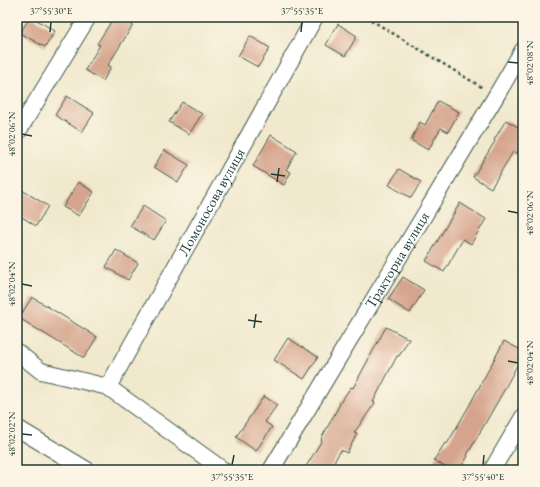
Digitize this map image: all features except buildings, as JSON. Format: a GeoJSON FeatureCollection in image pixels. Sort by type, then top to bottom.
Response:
{"type":"FeatureCollection","features":[{"type":"Feature","properties":{"kind":"street"},"geometry":{"type":"LineString","coordinates":[[17,133],[88,17]]}},
{"type":"Feature","properties":{"kind":"street","name":"Ломоносова вулиця"},"geometry":{"type":"LineString","coordinates":[[108,387],[316,17]]}},
{"type":"Feature","properties":{"kind":"street","name":"Тракторна вулиця"},"geometry":{"type":"LineString","coordinates":[[272,470],[523,50]]}},
{"type":"Feature","properties":{"kind":"street"},"geometry":{"type":"LineString","coordinates":[[17,352],[41,371],[108,387],[223,470]]}},
{"type":"Feature","properties":{"kind":"street"},"geometry":{"type":"LineString","coordinates":[[492,470],[523,417]]}},
{"type":"Feature","properties":{"kind":"street"},"geometry":{"type":"LineString","coordinates":[[17,428],[87,470]]}},
{"type":"Feature","properties":{"kind":"path"},"geometry":{"type":"LineString","coordinates":[[366,17],[496,96]]}}]}
